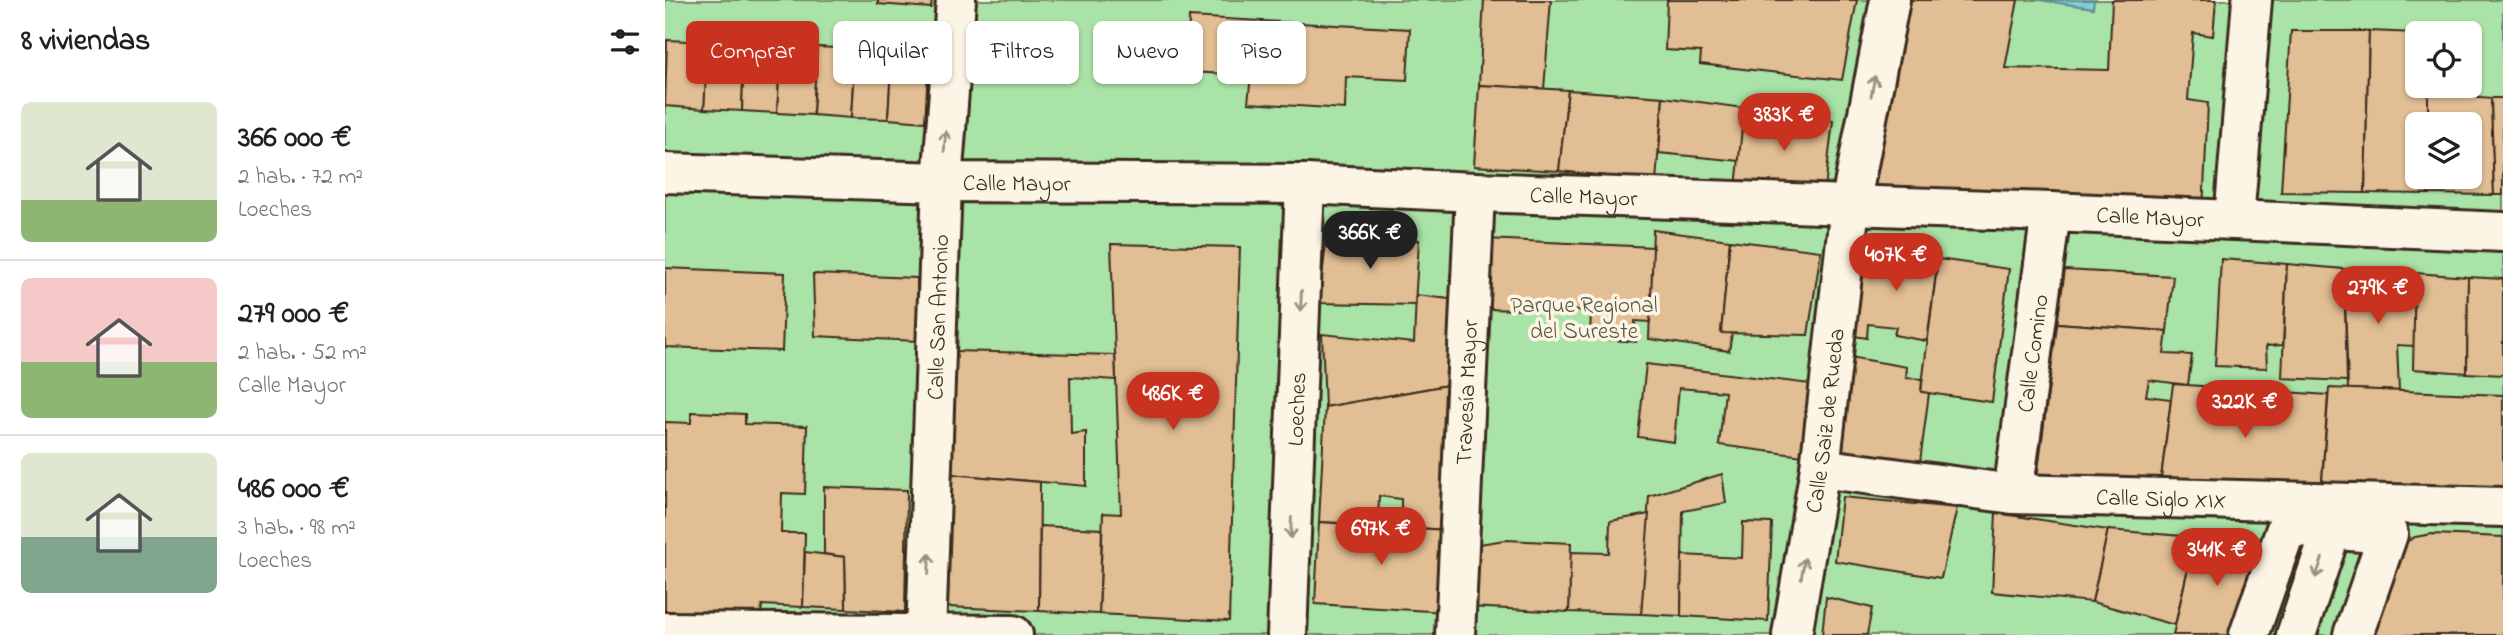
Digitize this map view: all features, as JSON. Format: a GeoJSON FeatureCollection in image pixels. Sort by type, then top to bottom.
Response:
{"type":"FeatureCollection","features":[{"type":"Feature","properties":{"kind":"street","name":"Calle San Antonio"},"geometry":{"type":"LineString","coordinates":[[926,634],[942,182],[956,0]]}},
{"type":"Feature","properties":{"kind":"street","name":"Calle Saiz de Rueda"},"geometry":{"type":"LineString","coordinates":[[1792,635],[1820,468],[1850,206],[1890,0]]}},
{"type":"Feature","properties":{"kind":"street"},"geometry":{"type":"LineString","coordinates":[[2234,220],[2252,0]]}},
{"type":"Feature","properties":{"kind":"street","name":"Calle Mayor"},"geometry":{"type":"LineString","coordinates":[[665,173],[942,182],[1305,184],[2503,232]]}},
{"type":"Feature","properties":{"kind":"street","name":"Loeches"},"geometry":{"type":"LineString","coordinates":[[1287,635],[1305,184]]}},
{"type":"Feature","properties":{"kind":"street","name":"Travesía Mayor"},"geometry":{"type":"LineString","coordinates":[[1455,635],[1475,192]]}},
{"type":"Feature","properties":{"kind":"street","name":"Calle Comino"},"geometry":{"type":"LineString","coordinates":[[2013,494],[2051,212]]}},
{"type":"Feature","properties":{"kind":"street","name":"Calle Siglo XIX"},"geometry":{"type":"LineString","coordinates":[[1820,468],[2013,494],[2388,519],[2503,507]]}},
{"type":"Feature","properties":{"kind":"street"},"geometry":{"type":"LineString","coordinates":[[2249,635],[2287,526],[2336,516]]}},
{"type":"Feature","properties":{"kind":"street"},"geometry":{"type":"LineString","coordinates":[[2296,635],[2336,516]]}},
{"type":"Feature","properties":{"kind":"street"},"geometry":{"type":"LineString","coordinates":[[2352,635],[2388,534],[2388,519]]}},
{"type":"Feature","properties":{"kind":"street"},"geometry":{"type":"LineString","coordinates":[[665,632],[1013,635]]}},
{"type":"Feature","properties":{"kind":"green space","name":"Parque Regional del Sureste"},"geometry":{"type":"Polygon","coordinates":[[[665,0],[2503,0],[2503,635],[665,635],[665,0]]]}},
{"type":"Feature","properties":{"kind":"water"},"geometry":{"type":"Polygon","coordinates":[[[2039,0],[2094,0],[2093,8],[2039,0]]]}},
{"type":"Feature","properties":{"kind":"building"},"geometry":{"type":"Polygon","coordinates":[[[878,0],[932,0],[931,8],[878,4],[878,0]]]}},
{"type":"Feature","properties":{"kind":"building"},"geometry":{"type":"Polygon","coordinates":[[[1484,0],[1551,0],[1544,89],[1479,85],[1484,0]]]}},
{"type":"Feature","properties":{"kind":"building"},"geometry":{"type":"Polygon","coordinates":[[[1667,0],[1857,0],[1842,80],[1700,64],[1701,52],[1665,50],[1667,0]]]}},
{"type":"Feature","properties":{"kind":"building"},"geometry":{"type":"Polygon","coordinates":[[[1906,0],[2018,0],[2005,68],[2109,70],[2112,0],[2216,0],[2213,36],[2193,33],[2188,100],[2208,103],[2203,211],[1866,194],[1906,0]]]}},
{"type":"Feature","properties":{"kind":"building"},"geometry":{"type":"Polygon","coordinates":[[[1189,17],[1263,21],[1217,21],[1217,73],[1203,73],[1203,21],[1189,21],[1189,17]]]}},
{"type":"Feature","properties":{"kind":"building"},"geometry":{"type":"Polygon","coordinates":[[[1306,23],[1410,29],[1407,80],[1346,77],[1345,109],[1248,103],[1250,84],[1306,84],[1306,23]]]}},
{"type":"Feature","properties":{"kind":"building"},"geometry":{"type":"Polygon","coordinates":[[[2291,31],[2369,31],[2365,193],[2281,192],[2291,31]]]}},
{"type":"Feature","properties":{"kind":"building"},"geometry":{"type":"Polygon","coordinates":[[[2369,31],[2405,32],[2405,98],[2428,98],[2428,112],[2405,112],[2405,189],[2428,189],[2428,194],[2365,193],[2369,31]]]}},
{"type":"Feature","properties":{"kind":"building"},"geometry":{"type":"Polygon","coordinates":[[[667,40],[686,41],[686,84],[705,84],[704,109],[665,106],[667,40]]]}},
{"type":"Feature","properties":{"kind":"building"},"geometry":{"type":"Polygon","coordinates":[[[819,47],[833,48],[833,84],[853,84],[851,118],[813,115],[815,84],[819,84],[819,47]]]}},
{"type":"Feature","properties":{"kind":"building"},"geometry":{"type":"Polygon","coordinates":[[[705,84],[743,84],[742,111],[704,109],[705,84]]]}},
{"type":"Feature","properties":{"kind":"building"},"geometry":{"type":"Polygon","coordinates":[[[743,84],[779,84],[777,113],[742,111],[743,84]]]}},
{"type":"Feature","properties":{"kind":"building"},"geometry":{"type":"Polygon","coordinates":[[[779,84],[815,84],[813,115],[777,113],[779,84]]]}},
{"type":"Feature","properties":{"kind":"building"},"geometry":{"type":"Polygon","coordinates":[[[853,84],[890,84],[888,119],[851,118],[853,84]]]}},
{"type":"Feature","properties":{"kind":"building"},"geometry":{"type":"Polygon","coordinates":[[[890,84],[927,84],[925,122],[888,119],[890,84]]]}},
{"type":"Feature","properties":{"kind":"building"},"geometry":{"type":"Polygon","coordinates":[[[1479,85],[1568,90],[1559,171],[1474,166],[1479,85]]]}},
{"type":"Feature","properties":{"kind":"building"},"geometry":{"type":"Polygon","coordinates":[[[1568,90],[1663,97],[1656,181],[1559,171],[1568,90]]]}},
{"type":"Feature","properties":{"kind":"building"},"geometry":{"type":"Polygon","coordinates":[[[1663,97],[1744,108],[1740,161],[1659,153],[1663,97]]]}},
{"type":"Feature","properties":{"kind":"building"},"geometry":{"type":"Polygon","coordinates":[[[2428,98],[2491,98],[2494,195],[2428,194],[2428,189],[2482,189],[2482,112],[2428,112],[2428,98]]]}},
{"type":"Feature","properties":{"kind":"building"},"geometry":{"type":"Polygon","coordinates":[[[2491,98],[2503,98],[2503,195],[2494,195],[2491,98]]]}},
{"type":"Feature","properties":{"kind":"building"},"geometry":{"type":"Polygon","coordinates":[[[1744,108],[1833,120],[1824,197],[1736,188],[1744,108]]]}},
{"type":"Feature","properties":{"kind":"building"},"geometry":{"type":"Polygon","coordinates":[[[1653,230],[1730,240],[1721,333],[1732,333],[1729,351],[1649,339],[1653,230]]]}},
{"type":"Feature","properties":{"kind":"building"},"geometry":{"type":"Polygon","coordinates":[[[1327,235],[1419,240],[1415,305],[1319,303],[1327,235]]]}},
{"type":"Feature","properties":{"kind":"building"},"geometry":{"type":"Polygon","coordinates":[[[1486,239],[1653,247],[1650,322],[1635,321],[1636,342],[1590,338],[1591,311],[1479,309],[1486,239]]]}},
{"type":"Feature","properties":{"kind":"building"},"geometry":{"type":"Polygon","coordinates":[[[1730,240],[1821,251],[1808,335],[1721,333],[1730,240]]]}},
{"type":"Feature","properties":{"kind":"building"},"geometry":{"type":"Polygon","coordinates":[[[1111,244],[1240,247],[1229,621],[1099,614],[1103,513],[1121,514],[1111,244]]]}},
{"type":"Feature","properties":{"kind":"building"},"geometry":{"type":"Polygon","coordinates":[[[1863,247],[1938,259],[1927,341],[1894,335],[1896,327],[1868,324],[1867,338],[1854,336],[1863,247]]]}},
{"type":"Feature","properties":{"kind":"building"},"geometry":{"type":"Polygon","coordinates":[[[1938,259],[2009,269],[1992,402],[1921,392],[1938,259]]]}},
{"type":"Feature","properties":{"kind":"building"},"geometry":{"type":"Polygon","coordinates":[[[2221,259],[2287,264],[2283,345],[2266,346],[2267,368],[2215,366],[2221,259]]]}},
{"type":"Feature","properties":{"kind":"building"},"geometry":{"type":"Polygon","coordinates":[[[2287,264],[2344,269],[2347,381],[2282,378],[2287,264]]]}},
{"type":"Feature","properties":{"kind":"building"},"geometry":{"type":"Polygon","coordinates":[[[665,268],[785,273],[782,351],[665,347],[665,268]]]}},
{"type":"Feature","properties":{"kind":"building"},"geometry":{"type":"Polygon","coordinates":[[[2344,269],[2415,273],[2414,346],[2397,345],[2399,391],[2348,389],[2344,269]]]}},
{"type":"Feature","properties":{"kind":"building"},"geometry":{"type":"Polygon","coordinates":[[[2065,270],[2173,276],[2167,331],[2057,323],[2065,270]]]}},
{"type":"Feature","properties":{"kind":"building"},"geometry":{"type":"Polygon","coordinates":[[[2415,273],[2468,277],[2467,373],[2413,369],[2415,273]]]}},
{"type":"Feature","properties":{"kind":"building"},"geometry":{"type":"Polygon","coordinates":[[[813,274],[917,278],[917,341],[815,336],[813,274]]]}},
{"type":"Feature","properties":{"kind":"building"},"geometry":{"type":"Polygon","coordinates":[[[2468,277],[2503,279],[2503,375],[2467,373],[2468,277]]]}},
{"type":"Feature","properties":{"kind":"building"},"geometry":{"type":"Polygon","coordinates":[[[1416,295],[1449,299],[1453,384],[1325,407],[1322,334],[1414,343],[1416,295]]]}},
{"type":"Feature","properties":{"kind":"building"},"geometry":{"type":"Polygon","coordinates":[[[2057,323],[2167,331],[2164,354],[2192,355],[2188,385],[2149,380],[2146,396],[2171,399],[2160,486],[2037,478],[2057,323]]]}},
{"type":"Feature","properties":{"kind":"building"},"geometry":{"type":"Polygon","coordinates":[[[952,351],[1115,355],[1116,380],[1070,377],[1071,434],[1086,432],[1086,486],[950,474],[952,351]]]}},
{"type":"Feature","properties":{"kind":"building"},"geometry":{"type":"Polygon","coordinates":[[[1850,357],[1907,367],[1906,378],[1922,379],[1921,392],[1929,393],[1920,462],[1841,452],[1850,357]]]}},
{"type":"Feature","properties":{"kind":"building"},"geometry":{"type":"Polygon","coordinates":[[[1646,364],[1811,384],[1803,456],[1719,445],[1725,392],[1679,388],[1674,442],[1638,437],[1646,364]]]}},
{"type":"Feature","properties":{"kind":"building"},"geometry":{"type":"Polygon","coordinates":[[[1453,384],[1447,530],[1401,527],[1401,499],[1379,496],[1378,525],[1319,522],[1325,407],[1453,384]]]}},
{"type":"Feature","properties":{"kind":"building"},"geometry":{"type":"Polygon","coordinates":[[[2173,384],[2328,395],[2321,495],[2160,486],[2173,384]]]}},
{"type":"Feature","properties":{"kind":"building"},"geometry":{"type":"Polygon","coordinates":[[[2329,388],[2503,395],[2503,500],[2321,495],[2329,388]]]}},
{"type":"Feature","properties":{"kind":"building"},"geometry":{"type":"Polygon","coordinates":[[[691,412],[745,414],[745,424],[807,426],[805,494],[782,493],[781,533],[805,533],[803,607],[762,605],[761,615],[665,612],[665,422],[691,423],[691,412]]]}},
{"type":"Feature","properties":{"kind":"building"},"geometry":{"type":"Polygon","coordinates":[[[950,474],[1040,482],[1039,611],[948,607],[950,474]]]}},
{"type":"Feature","properties":{"kind":"building"},"geometry":{"type":"Polygon","coordinates":[[[1722,474],[1726,503],[1683,511],[1681,616],[1641,614],[1649,496],[1722,474]]]}},
{"type":"Feature","properties":{"kind":"building"},"geometry":{"type":"Polygon","coordinates":[[[824,487],[907,490],[905,612],[846,609],[845,557],[824,554],[824,487]]]}},
{"type":"Feature","properties":{"kind":"building"},"geometry":{"type":"Polygon","coordinates":[[[1842,497],[1957,508],[1941,578],[1835,561],[1842,497]]]}},
{"type":"Feature","properties":{"kind":"building"},"geometry":{"type":"Polygon","coordinates":[[[1996,513],[2108,530],[2092,602],[1992,592],[1996,513]]]}},
{"type":"Feature","properties":{"kind":"building"},"geometry":{"type":"Polygon","coordinates":[[[1649,514],[1641,614],[1569,612],[1570,552],[1609,553],[1610,521],[1649,514]]]}},
{"type":"Feature","properties":{"kind":"building"},"geometry":{"type":"Polygon","coordinates":[[[1319,522],[1447,530],[1445,612],[1315,604],[1319,522]]]}},
{"type":"Feature","properties":{"kind":"building"},"geometry":{"type":"Polygon","coordinates":[[[1743,522],[1772,523],[1768,621],[1681,616],[1682,555],[1742,558],[1743,522]]]}},
{"type":"Feature","properties":{"kind":"building"},"geometry":{"type":"Polygon","coordinates":[[[1040,526],[1102,529],[1099,614],[1039,611],[1040,526]]]}},
{"type":"Feature","properties":{"kind":"building"},"geometry":{"type":"Polygon","coordinates":[[[2108,530],[2195,537],[2175,625],[2092,602],[2108,530]]]}},
{"type":"Feature","properties":{"kind":"building"},"geometry":{"type":"Polygon","coordinates":[[[2432,534],[2503,537],[2503,635],[2362,635],[2390,551],[2415,537],[2432,534]]]}},
{"type":"Feature","properties":{"kind":"building"},"geometry":{"type":"Polygon","coordinates":[[[2195,537],[2265,549],[2235,635],[2173,635],[2195,537]]]}},
{"type":"Feature","properties":{"kind":"building"},"geometry":{"type":"Polygon","coordinates":[[[1505,540],[1571,543],[1569,612],[1468,607],[1472,545],[1505,540]]]}},
{"type":"Feature","properties":{"kind":"building"},"geometry":{"type":"Polygon","coordinates":[[[805,552],[845,557],[846,609],[803,607],[805,552]]]}},
{"type":"Feature","properties":{"kind":"building"},"geometry":{"type":"Polygon","coordinates":[[[1826,597],[1872,608],[1867,635],[1822,635],[1826,597]]]}}]}
